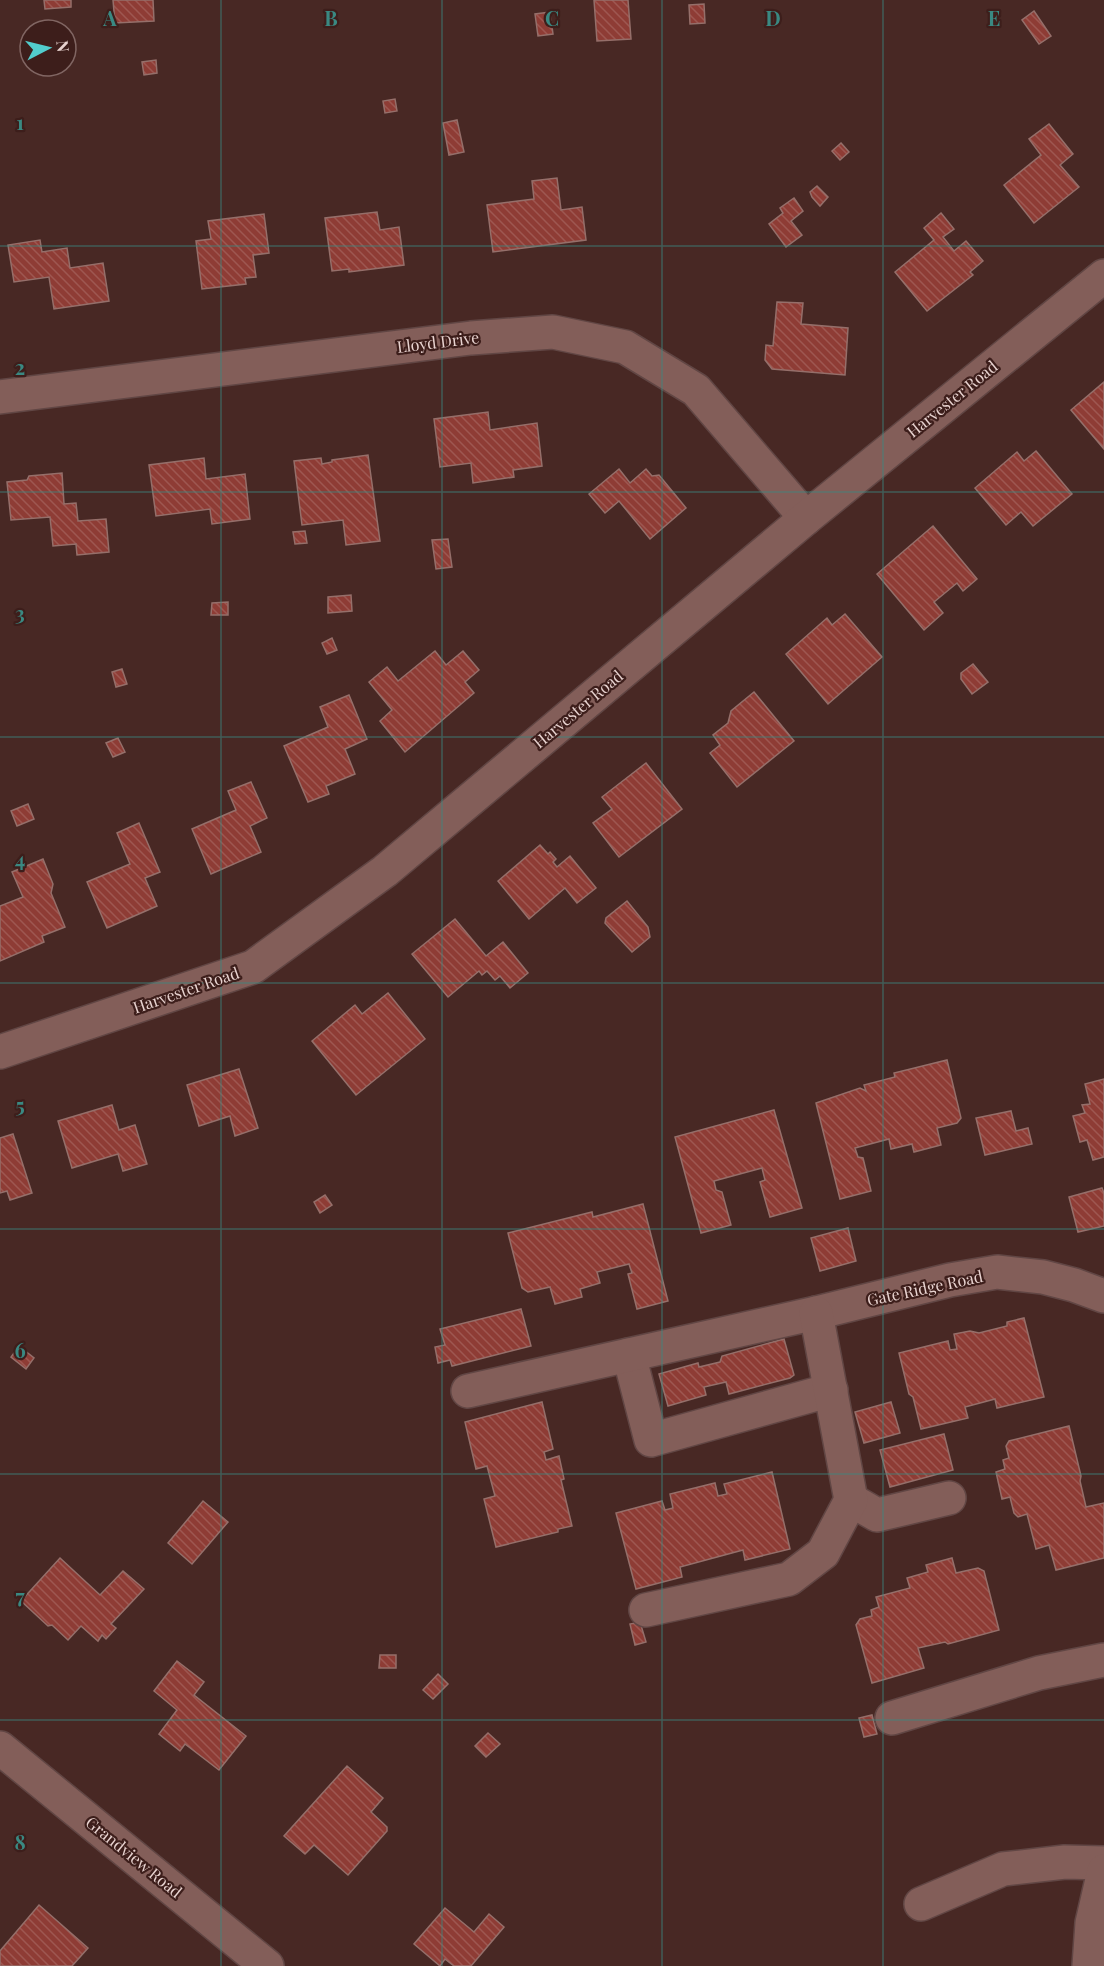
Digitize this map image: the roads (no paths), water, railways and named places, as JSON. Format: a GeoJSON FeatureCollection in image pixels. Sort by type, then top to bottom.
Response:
{"type":"FeatureCollection","features":[{"type":"Feature","properties":{"kind":"street","name":"Harvester Road"},"geometry":{"type":"LineString","coordinates":[[0,1052],[253,967],[385,871],[806,518],[1104,276]]}},
{"type":"Feature","properties":{"kind":"street","name":"Lloyd Drive"},"geometry":{"type":"LineString","coordinates":[[0,397],[471,338],[553,332],[625,347],[696,390],[806,518]]}},
{"type":"Feature","properties":{"kind":"street","name":"Gate Ridge Road"},"geometry":{"type":"LineString","coordinates":[[468,1391],[816,1313],[950,1280],[998,1272],[1043,1277],[1104,1296]]}},
{"type":"Feature","properties":{"kind":"street"},"geometry":{"type":"LineString","coordinates":[[646,1610],[789,1579],[823,1553],[851,1500],[816,1313]]}},
{"type":"Feature","properties":{"kind":"street"},"geometry":{"type":"LineString","coordinates":[[629,1355],[651,1440],[831,1390]]}},
{"type":"Feature","properties":{"kind":"street"},"geometry":{"type":"LineString","coordinates":[[851,1500],[877,1515],[950,1498]]}},
{"type":"Feature","properties":{"kind":"street"},"geometry":{"type":"LineString","coordinates":[[892,1718],[1039,1673],[1104,1660]]}},
{"type":"Feature","properties":{"kind":"street","name":"Grandview Road"},"geometry":{"type":"LineString","coordinates":[[0,1748],[267,1966]]}},
{"type":"Feature","properties":{"kind":"street"},"geometry":{"type":"LineString","coordinates":[[921,1904],[1003,1869],[1065,1862],[1104,1863]]}},
{"type":"Feature","properties":{"kind":"street"},"geometry":{"type":"LineString","coordinates":[[1089,1966],[1092,1923],[1104,1871]]}}]}
